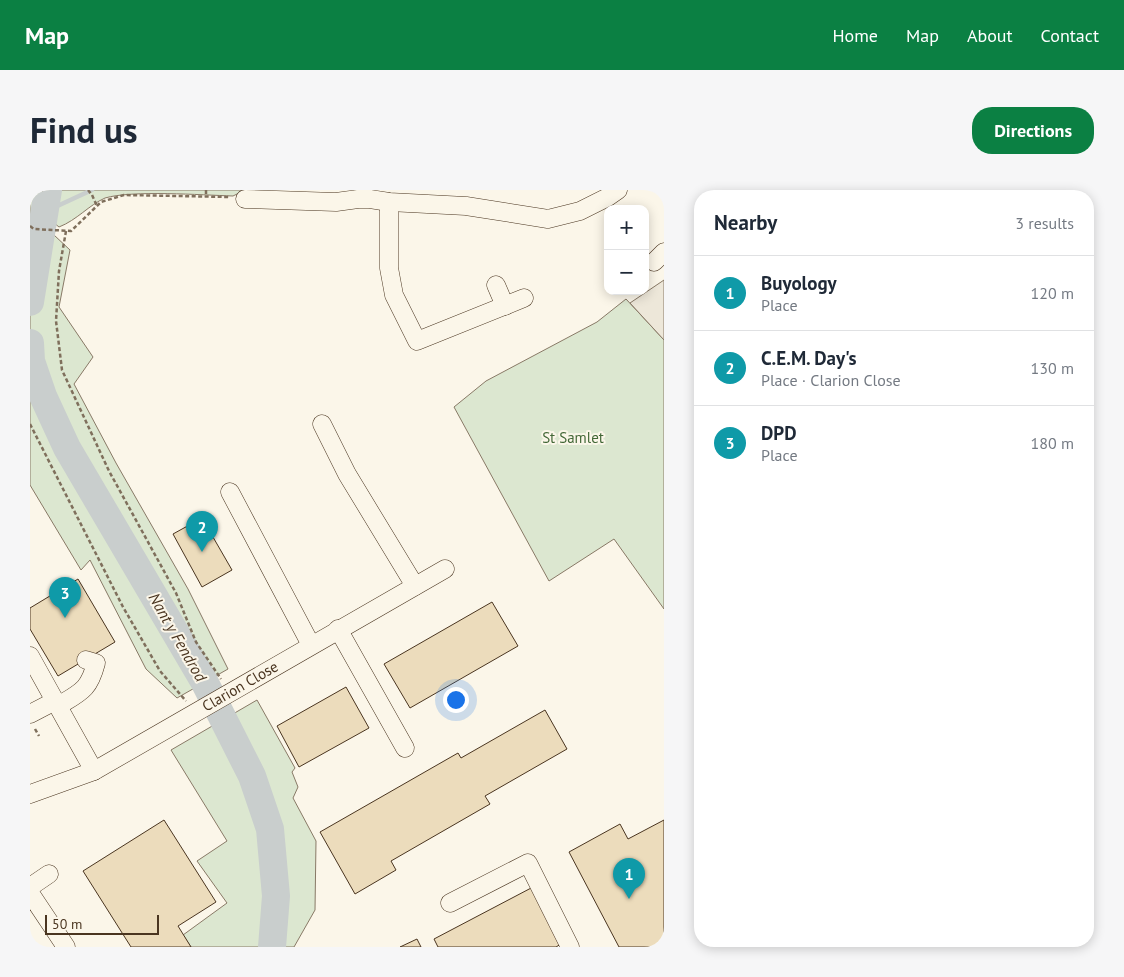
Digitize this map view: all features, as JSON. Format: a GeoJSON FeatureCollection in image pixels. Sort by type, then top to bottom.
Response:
{"type":"FeatureCollection","features":[{"type":"Feature","properties":{"kind":"street"},"geometry":{"type":"LineString","coordinates":[[245,199],[336,202],[370,195],[390,202],[466,206],[548,219],[580,211],[618,190]]}},
{"type":"Feature","properties":{"kind":"street"},"geometry":{"type":"LineString","coordinates":[[390,202],[389,261],[394,295],[417,341],[524,298]]}},
{"type":"Feature","properties":{"kind":"street"},"geometry":{"type":"LineString","coordinates":[[496,285],[505,306]]}},
{"type":"Feature","properties":{"kind":"street"},"geometry":{"type":"LineString","coordinates":[[322,424],[347,474],[415,586]]}},
{"type":"Feature","properties":{"kind":"street"},"geometry":{"type":"LineString","coordinates":[[230,492],[311,645]]}},
{"type":"Feature","properties":{"kind":"street","name":"Clarion Close"},"geometry":{"type":"LineString","coordinates":[[30,794],[94,771],[445,568]]}},
{"type":"Feature","properties":{"kind":"street"},"geometry":{"type":"LineString","coordinates":[[338,629],[405,748]]}},
{"type":"Feature","properties":{"kind":"street"},"geometry":{"type":"LineString","coordinates":[[30,656],[94,771]]}},
{"type":"Feature","properties":{"kind":"street"},"geometry":{"type":"LineString","coordinates":[[30,714],[80,693],[91,680],[96,663],[86,660]]}},
{"type":"Feature","properties":{"kind":"street"},"geometry":{"type":"LineString","coordinates":[[450,903],[528,863],[570,947]]}},
{"type":"Feature","properties":{"kind":"street"},"geometry":{"type":"LineString","coordinates":[[30,887],[49,874]]}},
{"type":"Feature","properties":{"kind":"street"},"geometry":{"type":"LineString","coordinates":[[30,893],[66,947]]}},
{"type":"Feature","properties":{"kind":"path"},"geometry":{"type":"LineString","coordinates":[[88,190],[97,207]]}},
{"type":"Feature","properties":{"kind":"path"},"geometry":{"type":"LineString","coordinates":[[206,190],[206,197]]}},
{"type":"Feature","properties":{"kind":"path"},"geometry":{"type":"LineString","coordinates":[[30,226],[34,229],[71,231],[102,202],[124,195],[245,199]]}},
{"type":"Feature","properties":{"kind":"path"},"geometry":{"type":"LineString","coordinates":[[66,231],[58,271],[56,320],[62,370],[109,471],[176,593],[196,642],[228,692]]}},
{"type":"Feature","properties":{"kind":"path"},"geometry":{"type":"LineString","coordinates":[[30,424],[123,607],[160,671],[177,689],[201,708]]}},
{"type":"Feature","properties":{"kind":"green space"},"geometry":{"type":"Polygon","coordinates":[[[30,190],[43,190],[38,220],[70,250],[59,307],[93,357],[74,384],[116,463],[188,589],[228,669],[177,698],[146,669],[90,560],[81,570],[30,485],[30,190]]]}},
{"type":"Feature","properties":{"kind":"green space"},"geometry":{"type":"Polygon","coordinates":[[[51,190],[245,190],[233,196],[132,194],[105,198],[59,227],[48,218],[51,190]]]}},
{"type":"Feature","properties":{"kind":"green space","name":"St Samlet"},"geometry":{"type":"Polygon","coordinates":[[[626,299],[664,340],[664,609],[614,539],[549,581],[454,407],[486,381],[597,322],[626,299]]]}},
{"type":"Feature","properties":{"kind":"green space"},"geometry":{"type":"Polygon","coordinates":[[[257,700],[295,768],[292,772],[298,787],[293,798],[316,841],[315,910],[294,947],[191,947],[183,935],[227,903],[197,861],[227,841],[171,750],[257,700]]]}},
{"type":"Feature","properties":{"kind":"shaded area"},"geometry":{"type":"Polygon","coordinates":[[[664,280],[664,340],[630,303],[642,295],[649,295],[649,290],[664,280]]]}},
{"type":"Feature","properties":{"kind":"building"},"geometry":{"type":"Polygon","coordinates":[[[202,518],[232,570],[202,587],[173,534],[202,518]]]}},
{"type":"Feature","properties":{"kind":"building"},"geometry":{"type":"Polygon","coordinates":[[[78,579],[115,642],[58,676],[30,629],[30,608],[78,579]]]}},
{"type":"Feature","properties":{"kind":"building"},"geometry":{"type":"Polygon","coordinates":[[[492,602],[518,646],[410,708],[384,664],[492,602]]]}},
{"type":"Feature","properties":{"kind":"building"},"geometry":{"type":"Polygon","coordinates":[[[346,687],[369,728],[299,767],[277,726],[346,687]]]}},
{"type":"Feature","properties":{"kind":"building"},"geometry":{"type":"Polygon","coordinates":[[[545,710],[567,749],[485,796],[490,804],[391,861],[396,870],[355,894],[320,832],[458,753],[461,758],[545,710]]]}},
{"type":"Feature","properties":{"kind":"building"},"geometry":{"type":"Polygon","coordinates":[[[164,820],[216,902],[178,926],[191,947],[131,947],[83,871],[164,820]]]}},
{"type":"Feature","properties":{"kind":"building"},"geometry":{"type":"Polygon","coordinates":[[[664,820],[664,947],[619,947],[569,852],[620,824],[628,839],[664,820]]]}},
{"type":"Feature","properties":{"kind":"building"},"geometry":{"type":"Polygon","coordinates":[[[533,887],[561,944],[556,947],[438,947],[434,939],[533,887]]]}},
{"type":"Feature","properties":{"kind":"building"},"geometry":{"type":"Polygon","coordinates":[[[417,939],[421,947],[400,947],[417,939]]]}},
{"type":"Feature","properties":{"kind":"waterway","name":"Nant y Fendrod"},"geometry":{"type":"LineString","coordinates":[[30,302],[48,190]]}},
{"type":"Feature","properties":{"kind":"waterway"},"geometry":{"type":"LineString","coordinates":[[44,218],[53,208],[92,190]]}},
{"type":"Feature","properties":{"kind":"waterway","name":"Nant y Fendrod"},"geometry":{"type":"LineString","coordinates":[[30,343],[31,361],[43,396],[67,448],[205,683],[252,776],[270,829],[276,896],[272,947]]}},
{"type":"Feature","properties":{"kind":"place","name":"C.E.M. Day's"},"geometry":{"type":"Point","coordinates":[202,552]}},
{"type":"Feature","properties":{"kind":"place","name":"DPD"},"geometry":{"type":"Point","coordinates":[65,618]}},
{"type":"Feature","properties":{"kind":"place","name":"Buyology"},"geometry":{"type":"Point","coordinates":[629,899]}}]}
